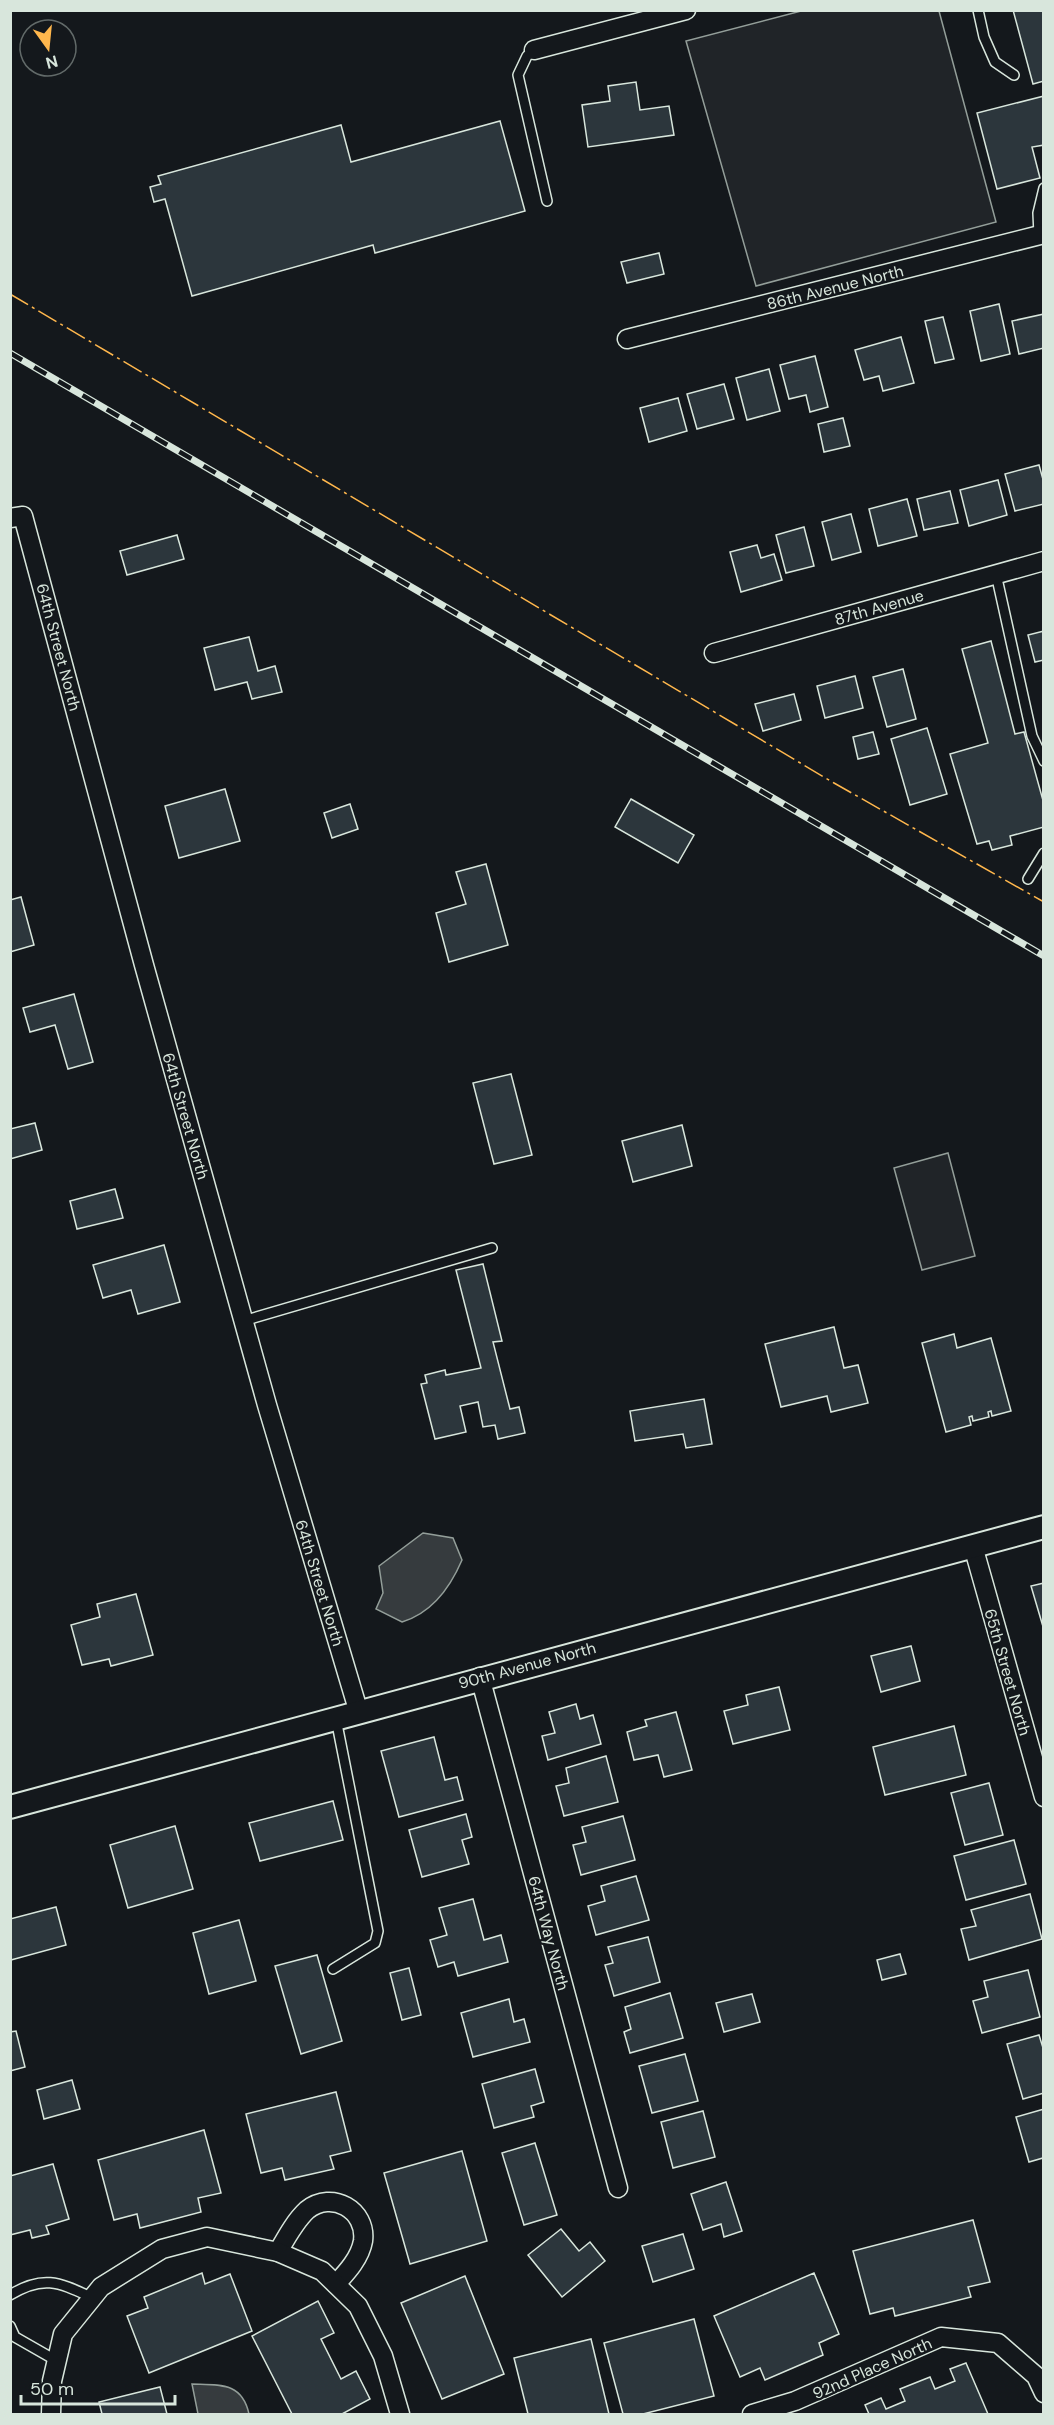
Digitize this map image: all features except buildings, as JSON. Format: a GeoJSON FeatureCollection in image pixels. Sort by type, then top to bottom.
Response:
{"type":"FeatureCollection","features":[{"type":"Feature","properties":{"kind":"street"},"geometry":{"type":"LineString","coordinates":[[534,50],[687,10]]}},
{"type":"Feature","properties":{"kind":"street","name":"86th Avenue North"},"geometry":{"type":"LineString","coordinates":[[627,339],[1041,235]]}},
{"type":"Feature","properties":{"kind":"street","name":"64th Street North"},"geometry":{"type":"LineString","coordinates":[[17,517],[243,1321],[359,1713]]}},
{"type":"Feature","properties":{"kind":"street","name":"87th Avenue"},"geometry":{"type":"LineString","coordinates":[[714,653],[1044,561]]}},
{"type":"Feature","properties":{"kind":"street","name":"90th Avenue North"},"geometry":{"type":"LineString","coordinates":[[10,1807],[359,1713],[480,1677],[1044,1527]]}},
{"type":"Feature","properties":{"kind":"street","name":"65th Street North"},"geometry":{"type":"LineString","coordinates":[[973,1546],[1044,1797]]}},
{"type":"Feature","properties":{"kind":"street","name":"64th Way North"},"geometry":{"type":"LineString","coordinates":[[480,1677],[618,2188]]}},
{"type":"Feature","properties":{"kind":"street"},"geometry":{"type":"LineString","coordinates":[[278,2252],[308,2210],[327,2202],[347,2206],[360,2220],[363,2239],[358,2254],[336,2284]]}},
{"type":"Feature","properties":{"kind":"street"},"geometry":{"type":"LineString","coordinates":[[51,2415],[52,2381],[63,2334],[101,2287],[162,2249],[207,2237],[278,2252],[322,2271],[358,2306],[383,2356],[400,2415]]}},
{"type":"Feature","properties":{"kind":"street","name":"92nd Place North"},"geometry":{"type":"LineString","coordinates":[[752,2415],[795,2402],[941,2337],[998,2343],[1035,2376],[1044,2392]]}},
{"type":"Feature","properties":{"kind":"lane"},"geometry":{"type":"LineString","coordinates":[[978,10],[984,37],[995,62],[1014,75]]}},
{"type":"Feature","properties":{"kind":"lane"},"geometry":{"type":"LineString","coordinates":[[534,50],[527,56],[518,75],[547,201]]}},
{"type":"Feature","properties":{"kind":"lane"},"geometry":{"type":"LineString","coordinates":[[1041,235],[1038,213],[1044,188]]}},
{"type":"Feature","properties":{"kind":"lane"},"geometry":{"type":"LineString","coordinates":[[996,574],[1032,736],[1044,761]]}},
{"type":"Feature","properties":{"kind":"lane"},"geometry":{"type":"LineString","coordinates":[[1028,879],[1044,853]]}},
{"type":"Feature","properties":{"kind":"lane"},"geometry":{"type":"LineString","coordinates":[[243,1321],[284,1311],[492,1248]]}},
{"type":"Feature","properties":{"kind":"lane"},"geometry":{"type":"LineString","coordinates":[[333,1969],[375,1943],[378,1931],[336,1719]]}},
{"type":"Feature","properties":{"kind":"lane"},"geometry":{"type":"LineString","coordinates":[[10,2295],[26,2285],[58,2282],[93,2298]]}},
{"type":"Feature","properties":{"kind":"lane"},"geometry":{"type":"LineString","coordinates":[[10,2326],[15,2337],[57,2361]]}},
{"type":"Feature","properties":{"kind":"shaded area"},"geometry":{"type":"Polygon","coordinates":[[[801,11],[939,11],[996,222],[756,286],[686,41],[801,11]]]}},
{"type":"Feature","properties":{"kind":"shaded area"},"geometry":{"type":"Polygon","coordinates":[[[948,1153],[975,1256],[922,1270],[894,1168],[948,1153]]]}},
{"type":"Feature","properties":{"kind":"shaded area"},"geometry":{"type":"Polygon","coordinates":[[[423,1533],[453,1538],[462,1560],[446,1590],[439,1598],[413,1618],[402,1622],[376,1609],[383,1593],[379,1566],[423,1533]]]}},
{"type":"Feature","properties":{"kind":"shaded area"},"geometry":{"type":"Polygon","coordinates":[[[192,2384],[228,2387],[241,2396],[249,2414],[198,2414],[192,2384]]]}},
{"type":"Feature","properties":{"kind":"railway"},"geometry":{"type":"LineString","coordinates":[[10,353],[1044,956]]}},
{"type":"Feature","properties":{"kind":"power"},"geometry":{"type":"LineString","coordinates":[[10,294],[834,783],[1044,902]]}}]}
